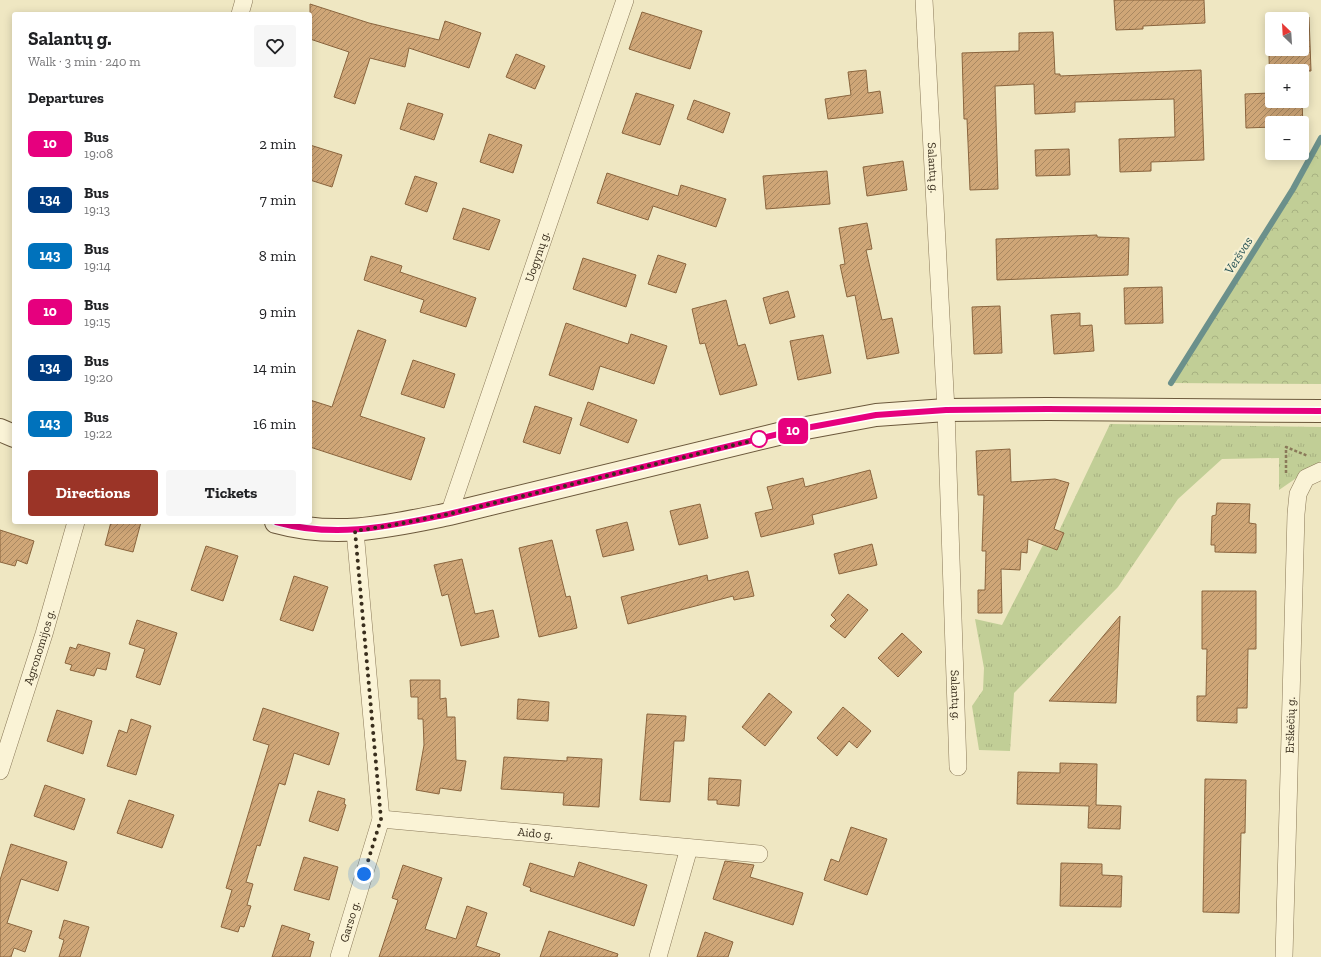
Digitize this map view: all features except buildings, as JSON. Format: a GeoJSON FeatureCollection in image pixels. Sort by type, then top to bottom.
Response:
{"type":"FeatureCollection","features":[{"type":"Feature","properties":{"kind":"main road"},"geometry":{"type":"LineString","coordinates":[[287,524],[321,530],[355,531],[393,525],[449,514],[795,430],[876,415],[946,410],[1055,409],[1321,411]]}},
{"type":"Feature","properties":{"kind":"main road"},"geometry":{"type":"LineString","coordinates":[[0,430],[12,435]]}},
{"type":"Feature","properties":{"kind":"street"},"geometry":{"type":"LineString","coordinates":[[241,12],[244,0]]}},
{"type":"Feature","properties":{"kind":"street","name":"Uogynų g."},"geometry":{"type":"LineString","coordinates":[[449,514],[625,0]]}},
{"type":"Feature","properties":{"kind":"street","name":"Salantų g."},"geometry":{"type":"LineString","coordinates":[[924,0],[946,410],[958,767]]}},
{"type":"Feature","properties":{"kind":"street","name":"Erškėčių g."},"geometry":{"type":"LineString","coordinates":[[1284,957],[1296,514],[1298,494],[1306,478],[1321,471]]}},
{"type":"Feature","properties":{"kind":"street","name":"Agronomijos g."},"geometry":{"type":"LineString","coordinates":[[0,771],[44,634],[75,524]]}},
{"type":"Feature","properties":{"kind":"street","name":"Garso g."},"geometry":{"type":"LineString","coordinates":[[339,957],[381,819],[355,531]]}},
{"type":"Feature","properties":{"kind":"street","name":"Aido g."},"geometry":{"type":"LineString","coordinates":[[381,819],[759,854]]}},
{"type":"Feature","properties":{"kind":"street"},"geometry":{"type":"LineString","coordinates":[[658,957],[689,848]]}},
{"type":"Feature","properties":{"kind":"path"},"geometry":{"type":"LineString","coordinates":[[1286,447],[1311,457]]}},
{"type":"Feature","properties":{"kind":"green space"},"geometry":{"type":"Polygon","coordinates":[[[1321,138],[1321,384],[1171,383],[1293,189],[1321,138]]]}},
{"type":"Feature","properties":{"kind":"green space"},"geometry":{"type":"Polygon","coordinates":[[[1110,424],[1321,427],[1321,461],[1279,490],[1279,458],[1222,459],[1178,499],[1118,587],[1014,693],[1010,751],[979,750],[972,706],[983,690],[984,668],[975,619],[1002,625],[1043,545],[1057,550],[1064,533],[1059,531],[1110,424]]]}},
{"type":"Feature","properties":{"kind":"waterway","name":"Veršvas"},"geometry":{"type":"LineString","coordinates":[[1171,383],[1293,189],[1321,138]]}},
{"type":"Feature","properties":{"kind":"bus line","name":"10"},"geometry":{"type":"LineString","coordinates":[[285,524],[321,530],[355,531],[393,525],[449,514],[795,430],[876,415],[946,410],[1048,409],[1321,411]]}},
{"type":"Feature","properties":{"kind":"route"},"geometry":{"type":"LineString","coordinates":[[364,874],[381,819],[355,531],[449,514],[759,439]]}}]}
